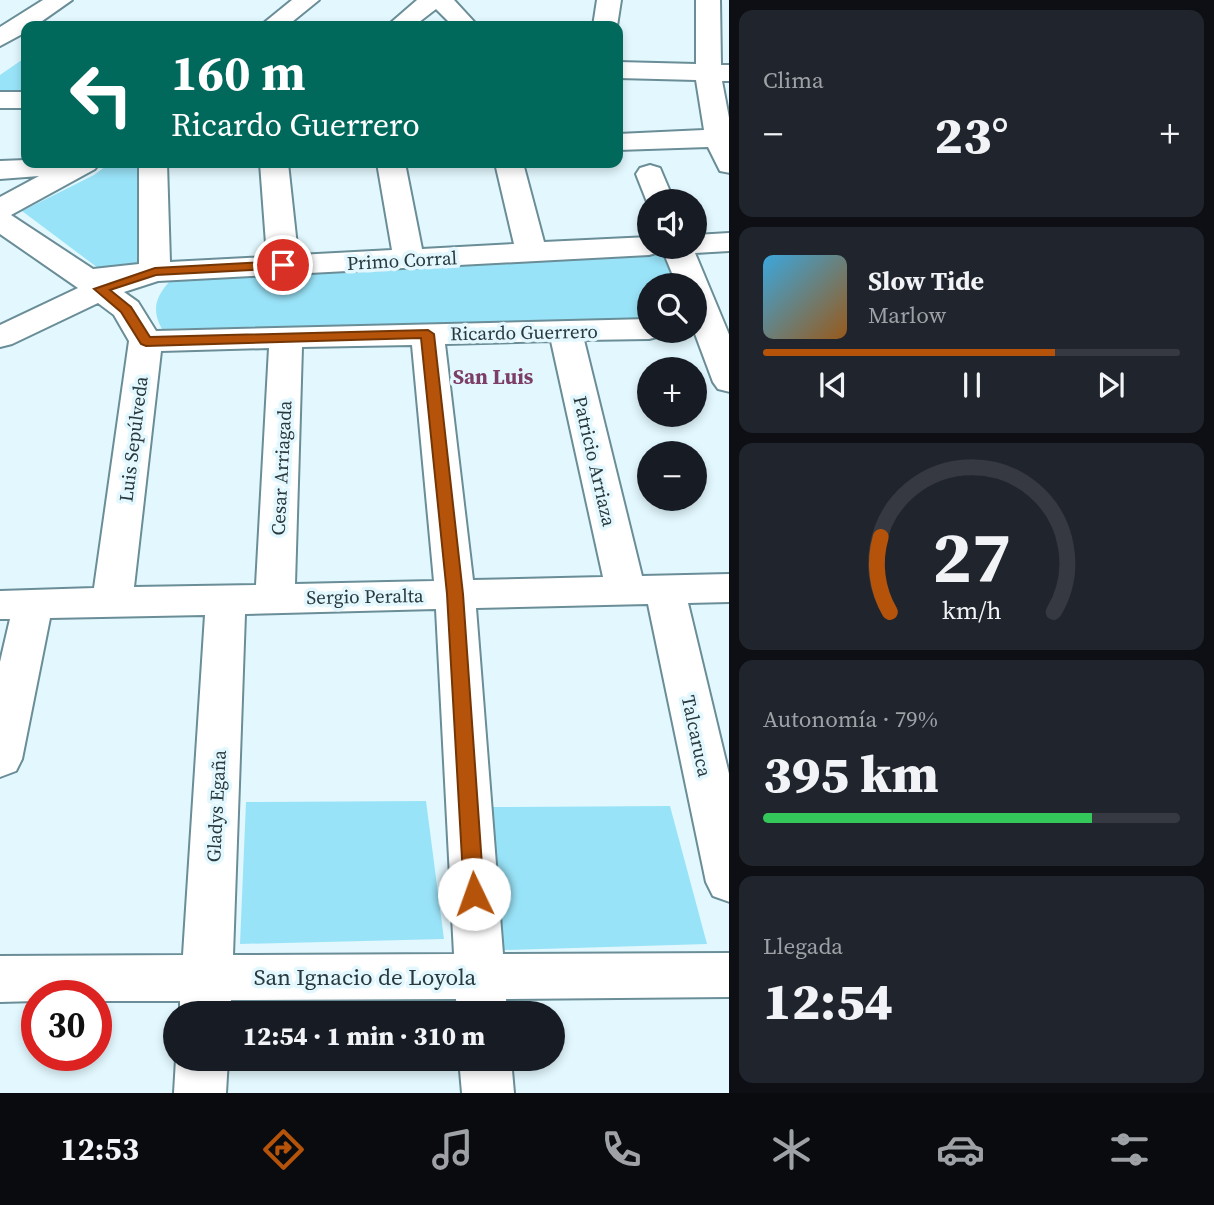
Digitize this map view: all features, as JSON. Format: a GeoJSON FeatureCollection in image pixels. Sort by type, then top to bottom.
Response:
{"type":"FeatureCollection","features":[{"type":"Feature","properties":{"kind":"street"},"geometry":{"type":"LineString","coordinates":[[37,21],[60,0]]}},
{"type":"Feature","properties":{"kind":"street"},"geometry":{"type":"LineString","coordinates":[[279,21],[307,0]]}},
{"type":"Feature","properties":{"kind":"street"},"geometry":{"type":"LineString","coordinates":[[405,21],[432,0]]}},
{"type":"Feature","properties":{"kind":"street"},"geometry":{"type":"LineString","coordinates":[[441,0],[462,21]]}},
{"type":"Feature","properties":{"kind":"street"},"geometry":{"type":"LineString","coordinates":[[606,21],[609,0]]}},
{"type":"Feature","properties":{"kind":"street"},"geometry":{"type":"LineString","coordinates":[[708,0],[719,73],[717,138],[729,165]]}},
{"type":"Feature","properties":{"kind":"street"},"geometry":{"type":"LineString","coordinates":[[0,38],[21,29]]}},
{"type":"Feature","properties":{"kind":"street"},"geometry":{"type":"LineString","coordinates":[[623,70],[719,73]]}},
{"type":"Feature","properties":{"kind":"street"},"geometry":{"type":"LineString","coordinates":[[0,100],[21,100]]}},
{"type":"Feature","properties":{"kind":"street"},"geometry":{"type":"LineString","coordinates":[[623,142],[717,138]]}},
{"type":"Feature","properties":{"kind":"street"},"geometry":{"type":"LineString","coordinates":[[0,170],[28,168]]}},
{"type":"Feature","properties":{"kind":"street"},"geometry":{"type":"LineString","coordinates":[[0,209],[76,168]]}},
{"type":"Feature","properties":{"kind":"street"},"geometry":{"type":"LineString","coordinates":[[153,168],[155,272]]}},
{"type":"Feature","properties":{"kind":"street"},"geometry":{"type":"LineString","coordinates":[[274,168],[283,265]]}},
{"type":"Feature","properties":{"kind":"street"},"geometry":{"type":"LineString","coordinates":[[392,168],[409,260]]}},
{"type":"Feature","properties":{"kind":"street"},"geometry":{"type":"LineString","coordinates":[[510,168],[532,253]]}},
{"type":"Feature","properties":{"kind":"street"},"geometry":{"type":"LineString","coordinates":[[650,174],[656,189]]}},
{"type":"Feature","properties":{"kind":"street"},"geometry":{"type":"LineString","coordinates":[[0,221],[94,284],[127,310],[146,341]]}},
{"type":"Feature","properties":{"kind":"street"},"geometry":{"type":"LineString","coordinates":[[707,243],[729,242]]}},
{"type":"Feature","properties":{"kind":"street","name":"Primo Corral"},"geometry":{"type":"LineString","coordinates":[[0,337],[94,284],[155,272],[637,247]]}},
{"type":"Feature","properties":{"kind":"street","name":"Ricardo Guerrero"},"geometry":{"type":"LineString","coordinates":[[146,341],[637,329]]}},
{"type":"Feature","properties":{"kind":"street","name":"Patricio Arriaza"},"geometry":{"type":"LineString","coordinates":[[565,331],[645,590]]}},
{"type":"Feature","properties":{"kind":"street"},"geometry":{"type":"LineString","coordinates":[[428,334],[455,594],[480,995]]}},
{"type":"Feature","properties":{"kind":"street"},"geometry":{"type":"LineString","coordinates":[[707,337],[729,382]]}},
{"type":"Feature","properties":{"kind":"street","name":"Cesar Arriagada"},"geometry":{"type":"LineString","coordinates":[[275,597],[286,338]]}},
{"type":"Feature","properties":{"kind":"street","name":"Luis Sepúlveda"},"geometry":{"type":"LineString","coordinates":[[112,602],[146,341]]}},
{"type":"Feature","properties":{"kind":"street","name":"Sergio Peralta"},"geometry":{"type":"LineString","coordinates":[[17,605],[729,588]]}},
{"type":"Feature","properties":{"kind":"street","name":"Talcaruca"},"geometry":{"type":"LineString","coordinates":[[645,590],[729,882]]}},
{"type":"Feature","properties":{"kind":"street","name":"Gladys Egaña"},"geometry":{"type":"LineString","coordinates":[[206,996],[226,599]]}},
{"type":"Feature","properties":{"kind":"street"},"geometry":{"type":"LineString","coordinates":[[0,759],[17,605]]}},
{"type":"Feature","properties":{"kind":"street","name":"San Ignacio de Loyola"},"geometry":{"type":"LineString","coordinates":[[0,979],[206,996],[480,995],[729,975]]}},
{"type":"Feature","properties":{"kind":"street"},"geometry":{"type":"LineString","coordinates":[[200,1093],[201,1071]]}},
{"type":"Feature","properties":{"kind":"street"},"geometry":{"type":"LineString","coordinates":[[486,1071],[488,1093]]}},
{"type":"Feature","properties":{"kind":"shaded area"},"geometry":{"type":"Polygon","coordinates":[[[21,60],[21,92],[0,92],[0,75],[21,60]]]}},
{"type":"Feature","properties":{"kind":"shaded area"},"geometry":{"type":"Polygon","coordinates":[[[103,168],[146,168],[144,263],[98,268],[22,211],[103,168]]]}},
{"type":"Feature","properties":{"kind":"shaded area"},"geometry":{"type":"Polygon","coordinates":[[[637,254],[637,259],[675,259],[680,273],[637,273],[637,321],[162,329],[156,309],[161,292],[170,281],[637,254]]]}},
{"type":"Feature","properties":{"kind":"shaded area"},"geometry":{"type":"Polygon","coordinates":[[[426,801],[444,939],[240,944],[246,802],[426,801]]]}},
{"type":"Feature","properties":{"kind":"shaded area"},"geometry":{"type":"Polygon","coordinates":[[[670,806],[707,944],[504,950],[490,807],[670,806]]]}},
{"type":"Feature","properties":{"kind":"district","name":"San Luis"},"geometry":{"type":"Point","coordinates":[493,377]}},
{"type":"Feature","properties":{"kind":"route"},"geometry":{"type":"LineString","coordinates":[[283,265],[155,272],[101,289],[127,310],[146,341],[428,334],[455,594],[474,894]]}}]}
